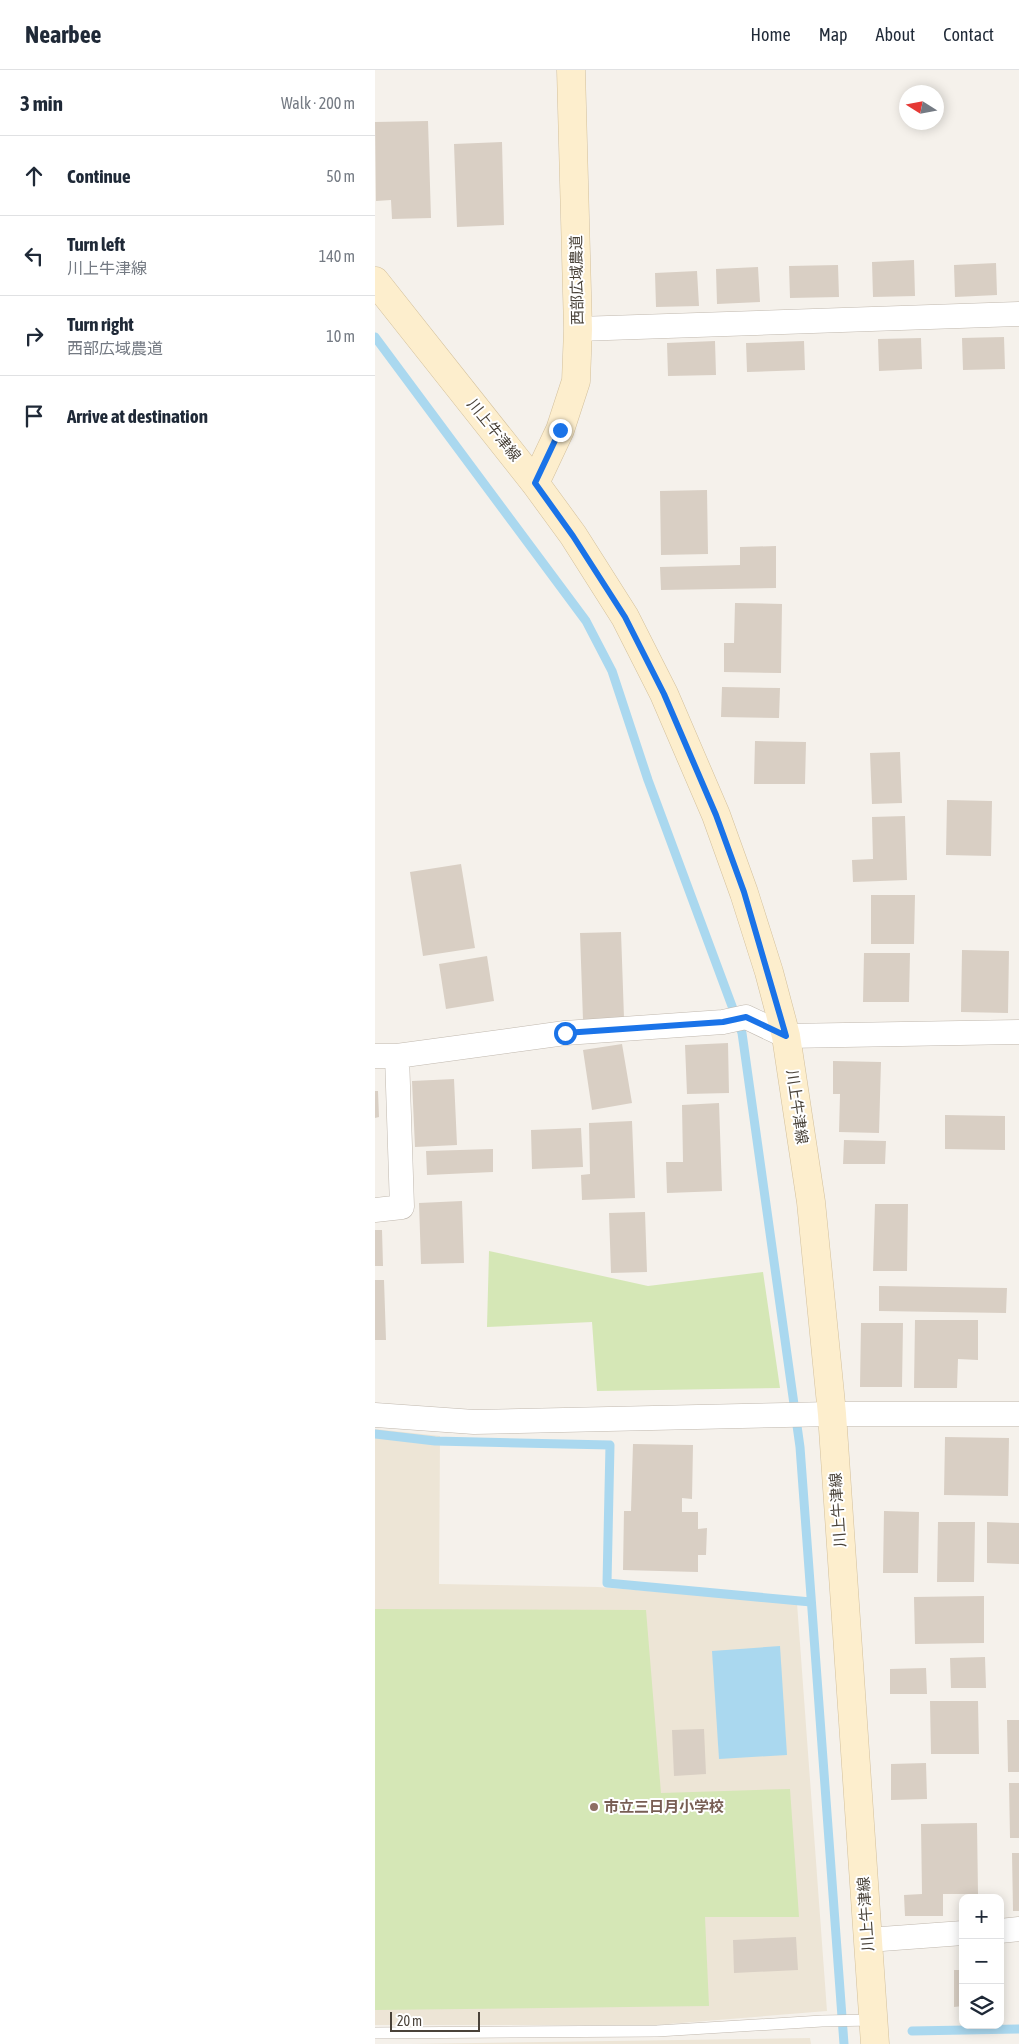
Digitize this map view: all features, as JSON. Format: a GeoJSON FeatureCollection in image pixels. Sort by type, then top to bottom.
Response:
{"type":"FeatureCollection","features":[{"type":"Feature","properties":{"kind":"main road","name":"西部広域農道"},"geometry":{"type":"LineString","coordinates":[[535,483],[560,430],[576,382],[578,329],[571,70]]}},
{"type":"Feature","properties":{"kind":"main road","name":"川上牛津線"},"geometry":{"type":"LineString","coordinates":[[375,281],[535,483],[573,536],[625,617],[664,694],[716,815],[744,892],[786,1036],[811,1202],[819,1414],[868,1940],[874,2032]]}},
{"type":"Feature","properties":{"kind":"street"},"geometry":{"type":"LineString","coordinates":[[578,329],[1019,314]]}},
{"type":"Feature","properties":{"kind":"street"},"geometry":{"type":"LineString","coordinates":[[375,1210],[402,1207],[386,1056],[565,1033],[723,1022],[746,1017],[786,1036],[1019,1032]]}},
{"type":"Feature","properties":{"kind":"street"},"geometry":{"type":"LineString","coordinates":[[375,1415],[474,1422],[819,1414],[1019,1414]]}},
{"type":"Feature","properties":{"kind":"street"},"geometry":{"type":"LineString","coordinates":[[1004,1931],[1019,1930]]}},
{"type":"Feature","properties":{"kind":"street"},"geometry":{"type":"LineString","coordinates":[[868,1940],[959,1933]]}},
{"type":"Feature","properties":{"kind":"lane"},"geometry":{"type":"LineString","coordinates":[[375,2033],[657,2031],[822,2021],[874,2032]]}},
{"type":"Feature","properties":{"kind":"shaded area","name":"市立三日月小学校"},"geometry":{"type":"Polygon","coordinates":[[[375,1429],[440,1436],[439,1584],[598,1587],[797,1603],[827,2011],[656,2025],[375,2025],[375,1429]]]}},
{"type":"Feature","properties":{"kind":"shaded area"},"geometry":{"type":"Polygon","coordinates":[[[810,2038],[811,2044],[410,2044],[810,2038]]]}},
{"type":"Feature","properties":{"kind":"green space"},"geometry":{"type":"Polygon","coordinates":[[[489,1251],[648,1286],[763,1272],[780,1388],[597,1391],[592,1322],[487,1327],[489,1251]]]}},
{"type":"Feature","properties":{"kind":"green space","name":"市立三日月小学校"},"geometry":{"type":"Polygon","coordinates":[[[375,1609],[646,1610],[661,1793],[790,1789],[799,1917],[705,1917],[709,2006],[375,2010],[375,1609]]]}},
{"type":"Feature","properties":{"kind":"water"},"geometry":{"type":"Polygon","coordinates":[[[780,1646],[787,1755],[719,1759],[712,1651],[780,1646]]]}},
{"type":"Feature","properties":{"kind":"building"},"geometry":{"type":"Polygon","coordinates":[[[428,121],[431,218],[392,219],[391,200],[376,201],[375,122],[428,121]]]}},
{"type":"Feature","properties":{"kind":"building"},"geometry":{"type":"Polygon","coordinates":[[[502,142],[504,225],[457,227],[454,144],[502,142]]]}},
{"type":"Feature","properties":{"kind":"building"},"geometry":{"type":"Polygon","coordinates":[[[914,260],[915,296],[873,297],[872,262],[914,260]]]}},
{"type":"Feature","properties":{"kind":"building"},"geometry":{"type":"Polygon","coordinates":[[[996,263],[997,295],[955,297],[954,265],[996,263]]]}},
{"type":"Feature","properties":{"kind":"building"},"geometry":{"type":"Polygon","coordinates":[[[838,265],[839,297],[790,298],[789,266],[838,265]]]}},
{"type":"Feature","properties":{"kind":"building"},"geometry":{"type":"Polygon","coordinates":[[[758,267],[760,302],[717,304],[716,269],[758,267]]]}},
{"type":"Feature","properties":{"kind":"building"},"geometry":{"type":"Polygon","coordinates":[[[697,271],[699,306],[656,307],[655,273],[697,271]]]}},
{"type":"Feature","properties":{"kind":"building"},"geometry":{"type":"Polygon","coordinates":[[[1004,337],[1005,369],[963,370],[962,338],[1004,337]]]}},
{"type":"Feature","properties":{"kind":"building"},"geometry":{"type":"Polygon","coordinates":[[[921,338],[922,369],[879,371],[878,339],[921,338]]]}},
{"type":"Feature","properties":{"kind":"building"},"geometry":{"type":"Polygon","coordinates":[[[715,341],[716,375],[668,376],[667,343],[715,341]]]}},
{"type":"Feature","properties":{"kind":"building"},"geometry":{"type":"Polygon","coordinates":[[[804,341],[805,370],[747,372],[746,343],[804,341]]]}},
{"type":"Feature","properties":{"kind":"building"},"geometry":{"type":"Polygon","coordinates":[[[707,490],[708,554],[661,555],[660,491],[707,490]]]}},
{"type":"Feature","properties":{"kind":"building"},"geometry":{"type":"Polygon","coordinates":[[[776,546],[776,588],[661,590],[660,567],[740,565],[740,547],[776,546]]]}},
{"type":"Feature","properties":{"kind":"building"},"geometry":{"type":"Polygon","coordinates":[[[735,603],[782,604],[781,673],[724,672],[724,643],[734,643],[735,603]]]}},
{"type":"Feature","properties":{"kind":"building"},"geometry":{"type":"Polygon","coordinates":[[[722,687],[780,688],[779,718],[721,717],[722,687]]]}},
{"type":"Feature","properties":{"kind":"building"},"geometry":{"type":"Polygon","coordinates":[[[755,741],[806,742],[805,784],[754,784],[755,741]]]}},
{"type":"Feature","properties":{"kind":"building"},"geometry":{"type":"Polygon","coordinates":[[[900,752],[902,803],[872,804],[870,753],[900,752]]]}},
{"type":"Feature","properties":{"kind":"building"},"geometry":{"type":"Polygon","coordinates":[[[947,800],[992,801],[991,856],[946,855],[947,800]]]}},
{"type":"Feature","properties":{"kind":"building"},"geometry":{"type":"Polygon","coordinates":[[[905,816],[907,880],[853,882],[852,860],[873,859],[872,817],[905,816]]]}},
{"type":"Feature","properties":{"kind":"building"},"geometry":{"type":"Polygon","coordinates":[[[461,864],[475,948],[423,956],[410,872],[461,864]]]}},
{"type":"Feature","properties":{"kind":"building"},"geometry":{"type":"Polygon","coordinates":[[[871,895],[915,895],[914,944],[871,944],[871,895]]]}},
{"type":"Feature","properties":{"kind":"building"},"geometry":{"type":"Polygon","coordinates":[[[621,932],[624,1018],[583,1020],[580,933],[621,932]]]}},
{"type":"Feature","properties":{"kind":"building"},"geometry":{"type":"Polygon","coordinates":[[[962,950],[1009,951],[1008,1013],[961,1012],[962,950]]]}},
{"type":"Feature","properties":{"kind":"building"},"geometry":{"type":"Polygon","coordinates":[[[864,953],[910,953],[909,1002],[863,1002],[864,953]]]}},
{"type":"Feature","properties":{"kind":"building"},"geometry":{"type":"Polygon","coordinates":[[[487,956],[494,1001],[446,1009],[439,964],[487,956]]]}},
{"type":"Feature","properties":{"kind":"building"},"geometry":{"type":"Polygon","coordinates":[[[728,1043],[729,1093],[687,1094],[685,1045],[728,1043]]]}},
{"type":"Feature","properties":{"kind":"building"},"geometry":{"type":"Polygon","coordinates":[[[622,1044],[632,1103],[592,1110],[583,1050],[622,1044]]]}},
{"type":"Feature","properties":{"kind":"building"},"geometry":{"type":"Polygon","coordinates":[[[833,1061],[881,1062],[879,1133],[839,1132],[840,1094],[833,1094],[833,1061]]]}},
{"type":"Feature","properties":{"kind":"building"},"geometry":{"type":"Polygon","coordinates":[[[454,1079],[457,1145],[415,1147],[412,1081],[454,1079]]]}},
{"type":"Feature","properties":{"kind":"building"},"geometry":{"type":"Polygon","coordinates":[[[375,1091],[378,1091],[379,1117],[375,1118],[375,1091]]]}},
{"type":"Feature","properties":{"kind":"building"},"geometry":{"type":"Polygon","coordinates":[[[719,1103],[722,1191],[667,1193],[666,1162],[683,1162],[682,1105],[719,1103]]]}},
{"type":"Feature","properties":{"kind":"building"},"geometry":{"type":"Polygon","coordinates":[[[945,1115],[1005,1116],[1005,1150],[945,1149],[945,1115]]]}},
{"type":"Feature","properties":{"kind":"building"},"geometry":{"type":"Polygon","coordinates":[[[632,1121],[635,1198],[582,1200],[581,1175],[590,1174],[589,1123],[632,1121]]]}},
{"type":"Feature","properties":{"kind":"building"},"geometry":{"type":"Polygon","coordinates":[[[581,1128],[583,1167],[532,1169],[531,1130],[581,1128]]]}},
{"type":"Feature","properties":{"kind":"building"},"geometry":{"type":"Polygon","coordinates":[[[844,1140],[886,1141],[885,1164],[843,1164],[844,1140]]]}},
{"type":"Feature","properties":{"kind":"building"},"geometry":{"type":"Polygon","coordinates":[[[493,1149],[493,1172],[427,1175],[426,1151],[493,1149]]]}},
{"type":"Feature","properties":{"kind":"building"},"geometry":{"type":"Polygon","coordinates":[[[462,1201],[464,1263],[421,1264],[419,1203],[462,1201]]]}},
{"type":"Feature","properties":{"kind":"building"},"geometry":{"type":"Polygon","coordinates":[[[875,1204],[908,1204],[907,1271],[873,1271],[875,1204]]]}},
{"type":"Feature","properties":{"kind":"building"},"geometry":{"type":"Polygon","coordinates":[[[645,1212],[647,1272],[611,1273],[609,1213],[645,1212]]]}},
{"type":"Feature","properties":{"kind":"building"},"geometry":{"type":"Polygon","coordinates":[[[375,1230],[382,1230],[383,1266],[375,1266],[375,1230]]]}},
{"type":"Feature","properties":{"kind":"building"},"geometry":{"type":"Polygon","coordinates":[[[375,1280],[384,1280],[386,1340],[375,1340],[375,1280]]]}},
{"type":"Feature","properties":{"kind":"building"},"geometry":{"type":"Polygon","coordinates":[[[879,1286],[1007,1288],[1006,1313],[879,1311],[879,1286]]]}},
{"type":"Feature","properties":{"kind":"building"},"geometry":{"type":"Polygon","coordinates":[[[915,1320],[978,1320],[978,1360],[958,1359],[957,1388],[914,1388],[915,1320]]]}},
{"type":"Feature","properties":{"kind":"building"},"geometry":{"type":"Polygon","coordinates":[[[861,1323],[903,1323],[902,1387],[860,1387],[861,1323]]]}},
{"type":"Feature","properties":{"kind":"building"},"geometry":{"type":"Polygon","coordinates":[[[945,1437],[1009,1438],[1008,1496],[944,1495],[945,1437]]]}},
{"type":"Feature","properties":{"kind":"building"},"geometry":{"type":"Polygon","coordinates":[[[633,1444],[693,1445],[692,1499],[682,1498],[682,1512],[698,1512],[698,1529],[707,1528],[706,1555],[698,1555],[698,1572],[623,1570],[624,1511],[631,1511],[633,1444]]]}},
{"type":"Feature","properties":{"kind":"building"},"geometry":{"type":"Polygon","coordinates":[[[884,1511],[919,1512],[918,1573],[883,1573],[884,1511]]]}},
{"type":"Feature","properties":{"kind":"building"},"geometry":{"type":"Polygon","coordinates":[[[938,1522],[975,1522],[974,1582],[937,1582],[938,1522]]]}},
{"type":"Feature","properties":{"kind":"building"},"geometry":{"type":"Polygon","coordinates":[[[987,1522],[1019,1523],[1019,1564],[987,1563],[987,1522]]]}},
{"type":"Feature","properties":{"kind":"building"},"geometry":{"type":"Polygon","coordinates":[[[984,1596],[984,1643],[915,1644],[914,1597],[984,1596]]]}},
{"type":"Feature","properties":{"kind":"building"},"geometry":{"type":"Polygon","coordinates":[[[985,1657],[986,1688],[951,1688],[950,1658],[985,1657]]]}},
{"type":"Feature","properties":{"kind":"building"},"geometry":{"type":"Polygon","coordinates":[[[926,1668],[927,1694],[890,1694],[890,1669],[926,1668]]]}},
{"type":"Feature","properties":{"kind":"building"},"geometry":{"type":"Polygon","coordinates":[[[930,1701],[978,1701],[979,1754],[931,1754],[930,1701]]]}},
{"type":"Feature","properties":{"kind":"building"},"geometry":{"type":"Polygon","coordinates":[[[1007,1720],[1019,1720],[1019,1772],[1008,1772],[1007,1720]]]}},
{"type":"Feature","properties":{"kind":"building"},"geometry":{"type":"Polygon","coordinates":[[[704,1729],[706,1774],[674,1776],[672,1730],[704,1729]]]}},
{"type":"Feature","properties":{"kind":"building"},"geometry":{"type":"Polygon","coordinates":[[[926,1763],[927,1799],[891,1800],[891,1764],[926,1763]]]}},
{"type":"Feature","properties":{"kind":"building"},"geometry":{"type":"Polygon","coordinates":[[[1009,1783],[1019,1783],[1019,1838],[1010,1838],[1009,1783]]]}},
{"type":"Feature","properties":{"kind":"building"},"geometry":{"type":"Polygon","coordinates":[[[977,1823],[978,1894],[943,1894],[943,1916],[905,1916],[904,1895],[922,1894],[921,1824],[977,1823]]]}},
{"type":"Feature","properties":{"kind":"building"},"geometry":{"type":"Polygon","coordinates":[[[1012,1853],[1019,1853],[1019,1911],[1013,1911],[1012,1853]]]}},
{"type":"Feature","properties":{"kind":"building"},"geometry":{"type":"Polygon","coordinates":[[[796,1937],[798,1970],[734,1973],[733,1940],[796,1937]]]}},
{"type":"Feature","properties":{"kind":"building"},"geometry":{"type":"Polygon","coordinates":[[[954,1970],[959,1970],[959,2006],[954,2007],[954,1970]]]}},
{"type":"Feature","properties":{"kind":"waterway"},"geometry":{"type":"LineString","coordinates":[[375,337],[586,621],[612,671],[648,780],[742,1033],[800,1447],[844,2044]]}},
{"type":"Feature","properties":{"kind":"waterway"},"geometry":{"type":"LineString","coordinates":[[375,1434],[435,1441],[610,1445],[607,1583],[811,1602]]}},
{"type":"Feature","properties":{"kind":"waterway"},"geometry":{"type":"LineString","coordinates":[[912,2031],[1019,2029]]}},
{"type":"Feature","properties":{"kind":"place","name":"市立三日月小学校"},"geometry":{"type":"Point","coordinates":[594,1807]}},
{"type":"Feature","properties":{"kind":"route"},"geometry":{"type":"LineString","coordinates":[[560,430],[535,483],[573,536],[625,617],[664,694],[716,815],[744,892],[769,972],[786,1036],[746,1017],[723,1022],[565,1033]]}}]}
